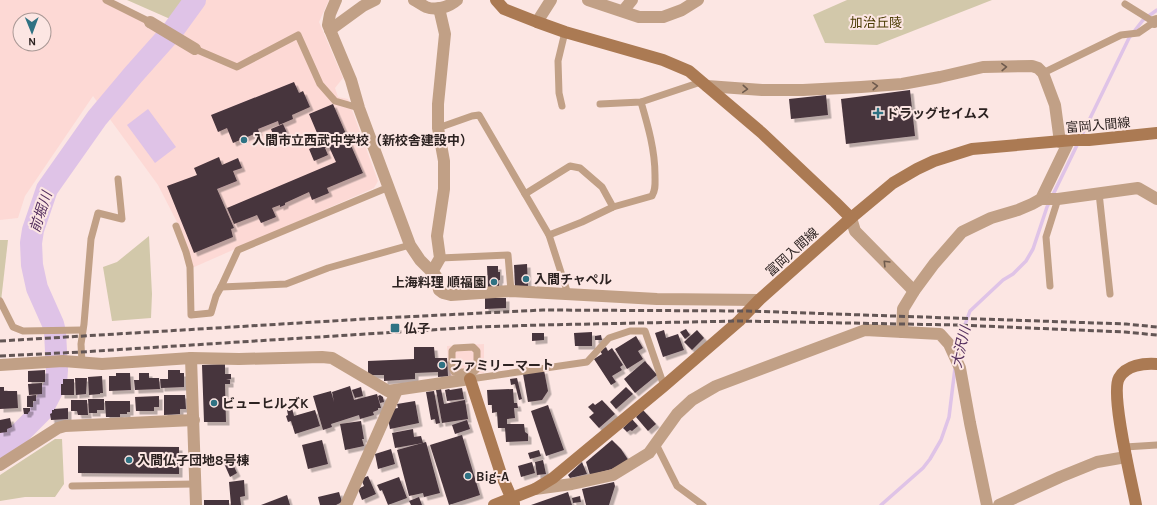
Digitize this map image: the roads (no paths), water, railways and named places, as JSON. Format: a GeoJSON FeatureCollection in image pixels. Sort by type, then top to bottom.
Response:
{"type":"FeatureCollection","features":[{"type":"Feature","properties":{"kind":"main road"},"geometry":{"type":"LineString","coordinates":[[496,0],[504,9],[537,22],[565,32],[663,60],[689,71],[762,132],[830,196],[851,218]]}},
{"type":"Feature","properties":{"kind":"main road","name":"富岡入間線"},"geometry":{"type":"LineString","coordinates":[[494,505],[512,502],[553,478],[664,386],[739,321],[759,300],[892,183],[934,161],[972,150],[1157,133]]}},
{"type":"Feature","properties":{"kind":"main road"},"geometry":{"type":"LineString","coordinates":[[1136,505],[1125,452],[1116,388],[1118,380],[1123,373],[1132,367],[1141,364],[1157,364]]}},
{"type":"Feature","properties":{"kind":"main road"},"geometry":{"type":"LineString","coordinates":[[470,376],[492,448],[512,502]]}},
{"type":"Feature","properties":{"kind":"street"},"geometry":{"type":"LineString","coordinates":[[336,0],[330,14],[328,25],[351,80],[410,245],[420,260],[436,276],[439,290],[442,293],[451,295],[511,292],[657,299],[759,300]]}},
{"type":"Feature","properties":{"kind":"street"},"geometry":{"type":"LineString","coordinates":[[330,30],[363,6],[375,0]]}},
{"type":"Feature","properties":{"kind":"street"},"geometry":{"type":"LineString","coordinates":[[414,0],[433,9],[453,4],[457,0]]}},
{"type":"Feature","properties":{"kind":"street"},"geometry":{"type":"LineString","coordinates":[[537,22],[552,0]]}},
{"type":"Feature","properties":{"kind":"street"},"geometry":{"type":"LineString","coordinates":[[588,0],[639,17],[664,17],[682,10],[698,0]]}},
{"type":"Feature","properties":{"kind":"street"},"geometry":{"type":"LineString","coordinates":[[623,11],[632,0]]}},
{"type":"Feature","properties":{"kind":"street"},"geometry":{"type":"LineString","coordinates":[[432,272],[440,258],[437,236],[444,189],[444,161],[438,128],[438,104],[445,34],[439,8]]}},
{"type":"Feature","properties":{"kind":"street"},"geometry":{"type":"LineString","coordinates":[[150,22],[195,49]]}},
{"type":"Feature","properties":{"kind":"street"},"geometry":{"type":"LineString","coordinates":[[704,84],[762,90],[807,90],[902,84],[983,68],[1032,66],[1038,68],[1043,73],[1067,141],[1041,199]]}},
{"type":"Feature","properties":{"kind":"street"},"geometry":{"type":"LineString","coordinates":[[902,332],[903,308],[934,264],[962,232],[991,218],[1018,210],[1041,199],[1057,199],[1138,188],[1157,199]]}},
{"type":"Feature","properties":{"kind":"street"},"geometry":{"type":"LineString","coordinates":[[851,218],[855,231],[914,291]]}},
{"type":"Feature","properties":{"kind":"street"},"geometry":{"type":"LineString","coordinates":[[535,489],[572,484],[613,475],[649,453],[677,414],[692,400],[716,386],[865,330],[940,334],[949,344],[960,368],[987,505]]}},
{"type":"Feature","properties":{"kind":"street"},"geometry":{"type":"LineString","coordinates":[[0,364],[63,361],[102,364],[191,358],[239,359],[322,356],[332,358],[388,391],[470,376]]}},
{"type":"Feature","properties":{"kind":"street"},"geometry":{"type":"LineString","coordinates":[[191,358],[196,505]]}},
{"type":"Feature","properties":{"kind":"street"},"geometry":{"type":"LineString","coordinates":[[346,505],[397,390]]}},
{"type":"Feature","properties":{"kind":"street"},"geometry":{"type":"LineString","coordinates":[[0,465],[58,428],[65,426],[194,420]]}},
{"type":"Feature","properties":{"kind":"street"},"geometry":{"type":"LineString","coordinates":[[999,505],[1060,477],[1125,452]]}},
{"type":"Feature","properties":{"kind":"lane"},"geometry":{"type":"LineString","coordinates":[[106,0],[150,22]]}},
{"type":"Feature","properties":{"kind":"lane"},"geometry":{"type":"LineString","coordinates":[[1043,73],[1121,35],[1136,34],[1154,21],[1125,4]]}},
{"type":"Feature","properties":{"kind":"lane"},"geometry":{"type":"LineString","coordinates":[[562,106],[559,93],[558,61],[565,32]]}},
{"type":"Feature","properties":{"kind":"lane"},"geometry":{"type":"LineString","coordinates":[[195,49],[237,67],[298,35],[320,84],[335,102],[360,108]]}},
{"type":"Feature","properties":{"kind":"lane"},"geometry":{"type":"LineString","coordinates":[[600,104],[641,102],[704,84]]}},
{"type":"Feature","properties":{"kind":"lane"},"geometry":{"type":"LineString","coordinates":[[549,235],[582,222],[613,207],[652,196],[655,191],[655,161],[652,142],[641,102]]}},
{"type":"Feature","properties":{"kind":"lane"},"geometry":{"type":"LineString","coordinates":[[438,128],[479,115],[549,235],[568,294]]}},
{"type":"Feature","properties":{"kind":"lane"},"geometry":{"type":"LineString","coordinates":[[526,194],[570,166],[580,168],[602,187],[613,207]]}},
{"type":"Feature","properties":{"kind":"lane"},"geometry":{"type":"LineString","coordinates":[[82,363],[82,330],[91,239],[98,212],[122,219],[118,179]]}},
{"type":"Feature","properties":{"kind":"lane"},"geometry":{"type":"LineString","coordinates":[[176,226],[190,267],[191,315],[212,313],[216,296],[238,250],[389,188]]}},
{"type":"Feature","properties":{"kind":"lane"},"geometry":{"type":"LineString","coordinates":[[1098,193],[1110,294]]}},
{"type":"Feature","properties":{"kind":"lane"},"geometry":{"type":"LineString","coordinates":[[1050,286],[1046,237],[1057,199]]}},
{"type":"Feature","properties":{"kind":"lane"},"geometry":{"type":"LineString","coordinates":[[221,287],[286,284],[328,268],[410,245]]}},
{"type":"Feature","properties":{"kind":"lane"},"geometry":{"type":"LineString","coordinates":[[440,258],[508,255],[511,292]]}},
{"type":"Feature","properties":{"kind":"lane"},"geometry":{"type":"LineString","coordinates":[[0,301],[13,327],[23,331],[82,330]]}},
{"type":"Feature","properties":{"kind":"lane"},"geometry":{"type":"LineString","coordinates":[[470,376],[477,369],[477,351],[473,348],[453,349],[453,371],[470,376],[587,362],[610,338],[630,331],[645,331],[664,386]]}},
{"type":"Feature","properties":{"kind":"lane"},"geometry":{"type":"LineString","coordinates":[[656,444],[677,486],[703,505]]}},
{"type":"Feature","properties":{"kind":"lane"},"geometry":{"type":"LineString","coordinates":[[1125,452],[1157,445]]}},
{"type":"Feature","properties":{"kind":"lane"},"geometry":{"type":"LineString","coordinates":[[72,486],[196,484]]}},
{"type":"Feature","properties":{"kind":"waterway","name":"前堀川"},"geometry":{"type":"LineString","coordinates":[[0,447],[20,433],[41,412],[56,383],[57,370],[55,332],[37,288],[32,265],[31,243],[33,230],[47,189],[97,118],[174,29],[195,0]]}},
{"type":"Feature","properties":{"kind":"waterway"},"geometry":{"type":"LineString","coordinates":[[957,352],[959,341],[970,311],[1026,261],[1033,249],[1047,207],[1129,38],[1143,20],[1157,10]]}},
{"type":"Feature","properties":{"kind":"waterway","name":"大沢川"},"geometry":{"type":"LineString","coordinates":[[881,505],[923,468],[941,440],[949,417],[955,368]]}},
{"type":"Feature","properties":{"kind":"railway"},"geometry":{"type":"LineString","coordinates":[[0,341],[543,310],[748,311],[1126,324],[1157,327]]}},
{"type":"Feature","properties":{"kind":"railway"},"geometry":{"type":"LineString","coordinates":[[0,356],[477,327],[739,321],[957,325],[1125,332],[1157,335]]}},
{"type":"Feature","properties":{"kind":"place","name":"ドラッグセイムス"},"geometry":{"type":"Point","coordinates":[878,113]}},
{"type":"Feature","properties":{"kind":"place","name":"入間市立西武中学校（新校舎建設中）"},"geometry":{"type":"Point","coordinates":[244,140]}},
{"type":"Feature","properties":{"kind":"place","name":"入間チャペル"},"geometry":{"type":"Point","coordinates":[526,279]}},
{"type":"Feature","properties":{"kind":"place","name":"上海料理 順福園"},"geometry":{"type":"Point","coordinates":[494,282]}},
{"type":"Feature","properties":{"kind":"place","name":"仏子"},"geometry":{"type":"Point","coordinates":[395,328]}},
{"type":"Feature","properties":{"kind":"place","name":"ファミリーマート"},"geometry":{"type":"Point","coordinates":[442,365]}},
{"type":"Feature","properties":{"kind":"place","name":"ビューヒルズK"},"geometry":{"type":"Point","coordinates":[214,403]}},
{"type":"Feature","properties":{"kind":"place","name":"入間仏子団地8号棟"},"geometry":{"type":"Point","coordinates":[129,460]}},
{"type":"Feature","properties":{"kind":"place","name":"Big-A"},"geometry":{"type":"Point","coordinates":[468,476]}},
{"type":"Feature","properties":{"kind":"park label","name":"加治丘陵"},"geometry":{"type":"Point","coordinates":[876,22]}}]}
